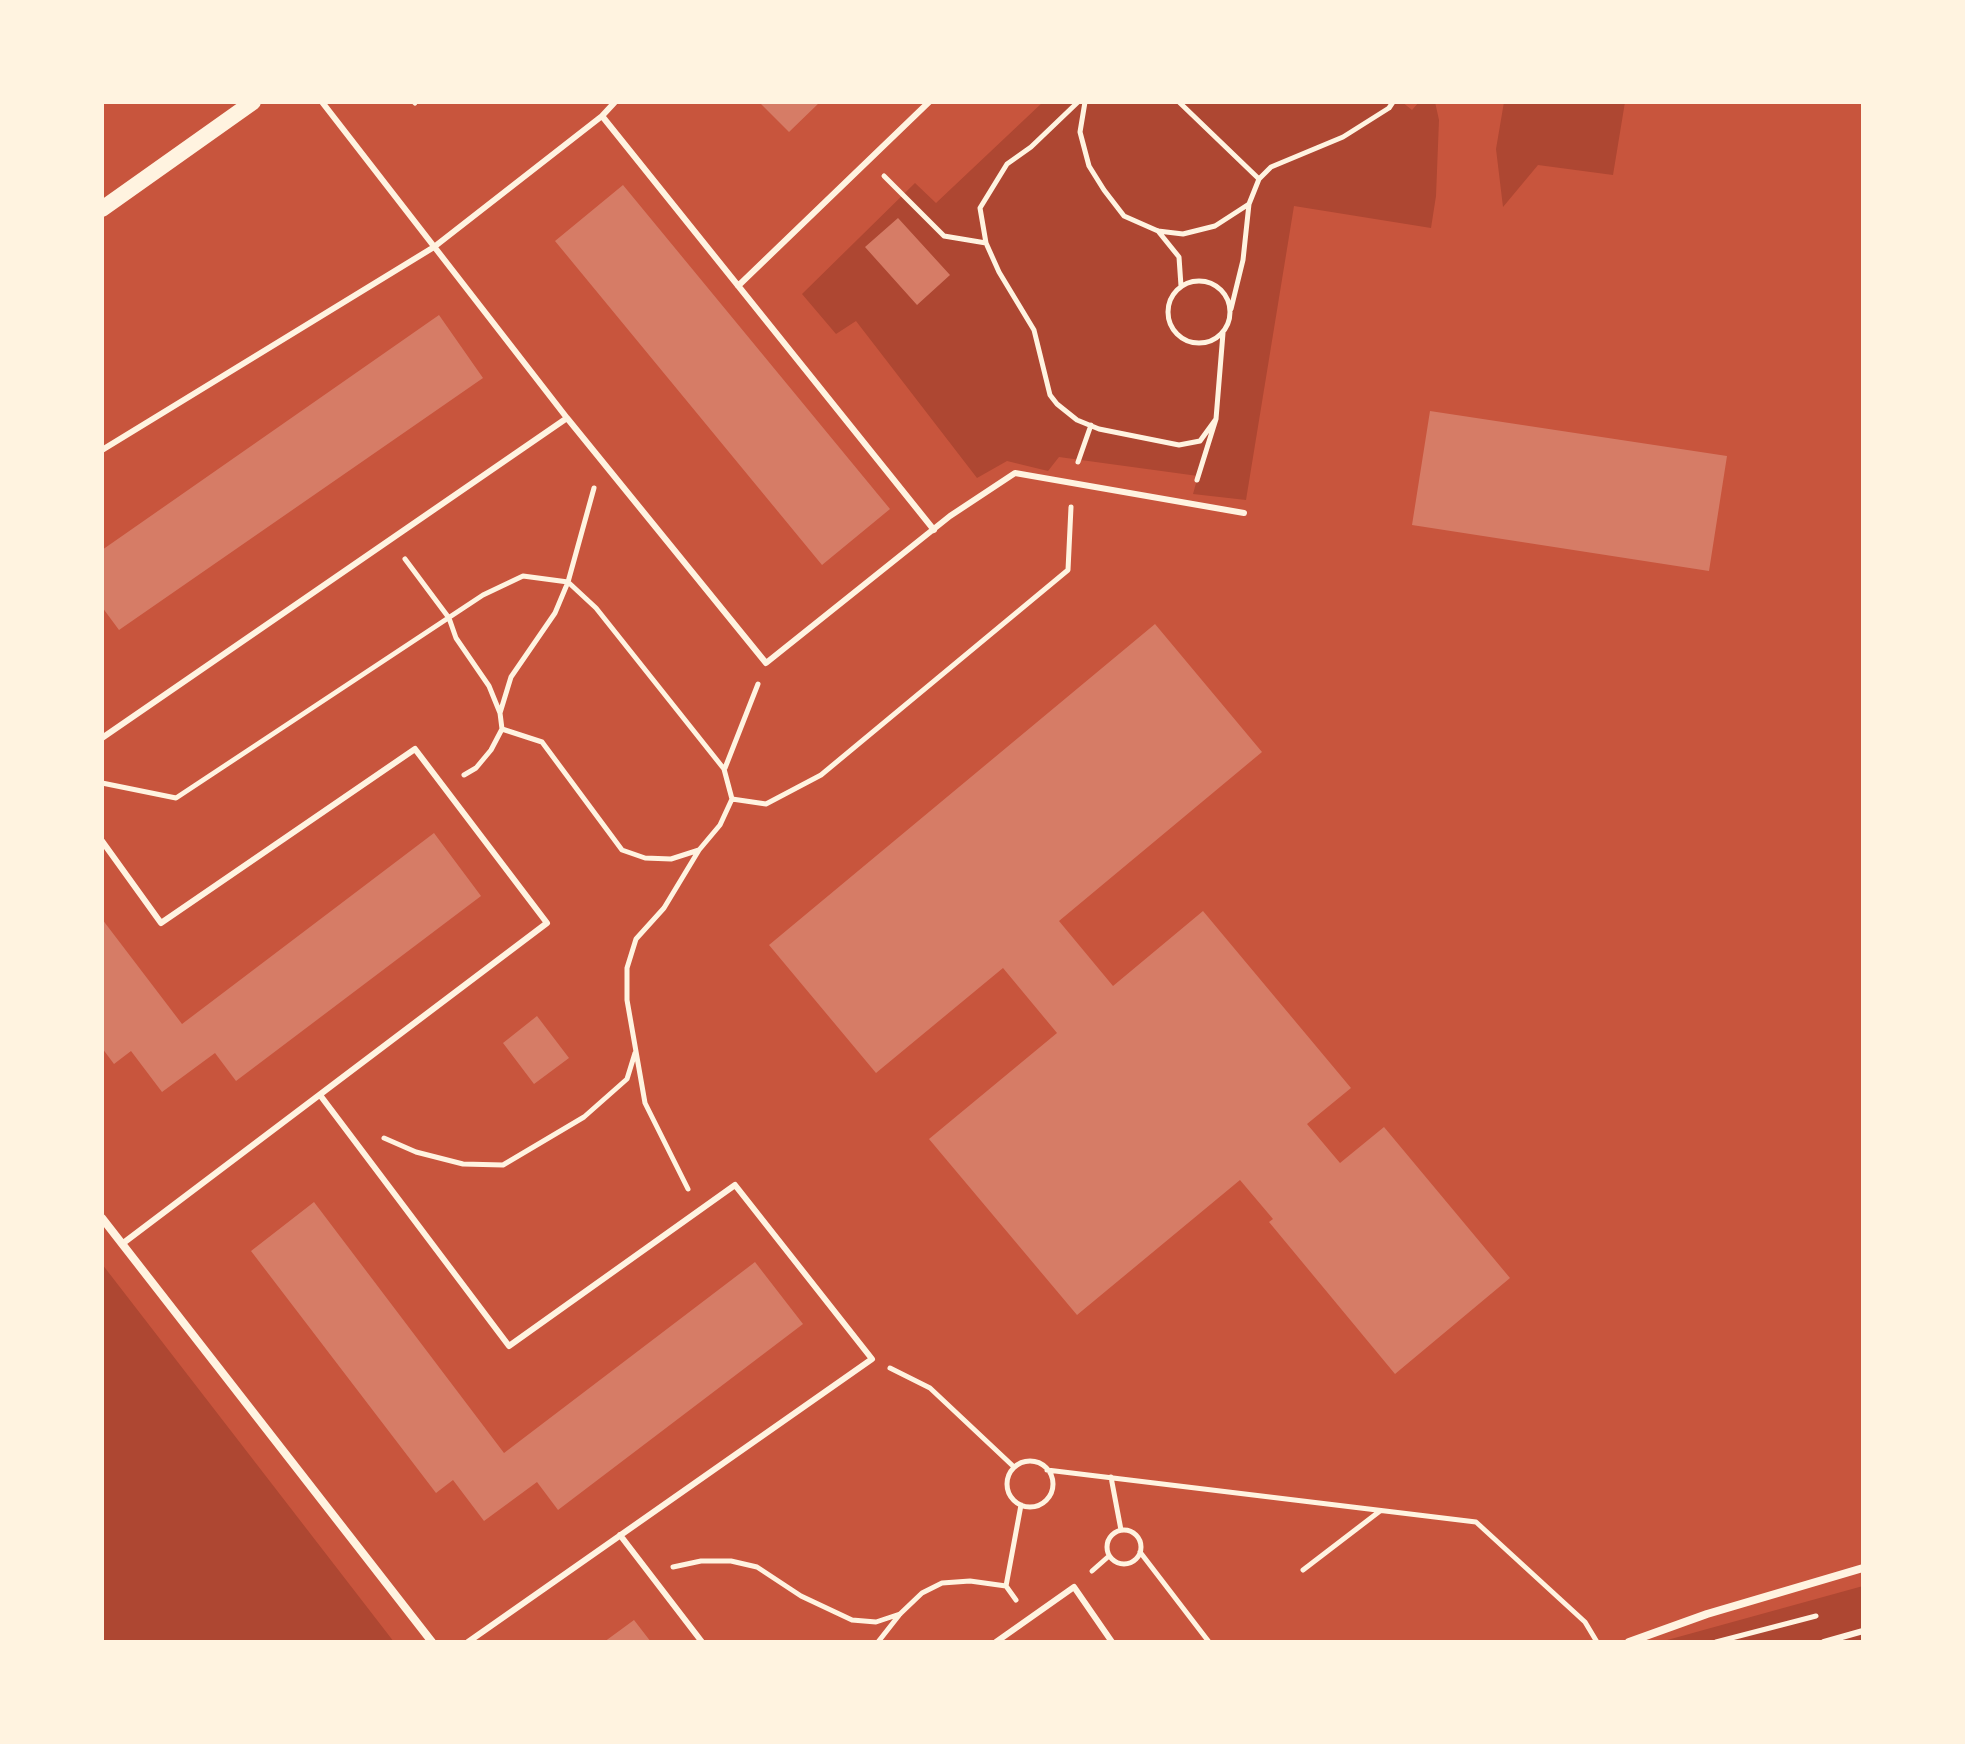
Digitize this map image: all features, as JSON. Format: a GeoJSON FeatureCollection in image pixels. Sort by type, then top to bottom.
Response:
{"type":"FeatureCollection","features":[{"type":"Feature","properties":{"kind":"main road"},"geometry":{"type":"LineString","coordinates":[[102,209],[253,102]]}},
{"type":"Feature","properties":{"kind":"street"},"geometry":{"type":"LineString","coordinates":[[102,1218],[432,1642]]}},
{"type":"Feature","properties":{"kind":"street"},"geometry":{"type":"LineString","coordinates":[[1629,1642],[1707,1614],[1863,1568]]}},
{"type":"Feature","properties":{"kind":"lane"},"geometry":{"type":"LineString","coordinates":[[322,102],[567,418],[766,663],[934,530],[1015,473],[1244,513]]}},
{"type":"Feature","properties":{"kind":"lane"},"geometry":{"type":"LineString","coordinates":[[102,450],[434,247],[602,116],[615,102]]}},
{"type":"Feature","properties":{"kind":"lane"},"geometry":{"type":"LineString","coordinates":[[738,286],[929,102]]}},
{"type":"Feature","properties":{"kind":"lane"},"geometry":{"type":"LineString","coordinates":[[602,116],[934,530]]}},
{"type":"Feature","properties":{"kind":"lane"},"geometry":{"type":"LineString","coordinates":[[102,738],[567,418]]}},
{"type":"Feature","properties":{"kind":"lane"},"geometry":{"type":"LineString","coordinates":[[102,841],[161,923],[415,749],[547,923],[122,1244]]}},
{"type":"Feature","properties":{"kind":"lane"},"geometry":{"type":"LineString","coordinates":[[320,1095],[509,1346],[735,1185],[872,1359],[468,1642]]}},
{"type":"Feature","properties":{"kind":"lane"},"geometry":{"type":"LineString","coordinates":[[620,1535],[702,1642]]}},
{"type":"Feature","properties":{"kind":"lane"},"geometry":{"type":"LineString","coordinates":[[996,1642],[1074,1587],[1112,1642]]}},
{"type":"Feature","properties":{"kind":"lane"},"geometry":{"type":"LineString","coordinates":[[1824,1642],[1863,1631]]}},
{"type":"Feature","properties":{"kind":"path"},"geometry":{"type":"LineString","coordinates":[[1078,102],[1031,147],[1007,164],[980,208],[986,243],[999,272],[1034,330],[1050,395],[1077,420],[1140,439],[1179,445],[1200,441],[1216,419]]}},
{"type":"Feature","properties":{"kind":"path"},"geometry":{"type":"LineString","coordinates":[[1085,102],[1080,132],[1089,166],[1124,216],[1158,231],[1183,234],[1215,226],[1249,204]]}},
{"type":"Feature","properties":{"kind":"path"},"geometry":{"type":"LineString","coordinates":[[1179,102],[1259,179]]}},
{"type":"Feature","properties":{"kind":"path"},"geometry":{"type":"LineString","coordinates":[[1190,504],[1216,419],[1223,332],[1243,260],[1249,204],[1259,179],[1271,167],[1343,137],[1389,108],[1393,102]]}},
{"type":"Feature","properties":{"kind":"path"},"geometry":{"type":"LineString","coordinates":[[869,161],[944,236],[986,243]]}},
{"type":"Feature","properties":{"kind":"path"},"geometry":{"type":"LineString","coordinates":[[1158,231],[1179,257],[1181,286]]}},
{"type":"Feature","properties":{"kind":"path"},"geometry":{"type":"LineString","coordinates":[[1223,332],[1205,342],[1194,343],[1176,333],[1167,314],[1173,293],[1181,286],[1200,280],[1218,287],[1225,295],[1230,314]]}},
{"type":"Feature","properties":{"kind":"path"},"geometry":{"type":"LineString","coordinates":[[732,799],[766,804],[821,775],[1068,570],[1071,483],[1091,425]]}},
{"type":"Feature","properties":{"kind":"path"},"geometry":{"type":"LineString","coordinates":[[500,713],[511,677],[555,613],[568,582],[601,459]]}},
{"type":"Feature","properties":{"kind":"path"},"geometry":{"type":"LineString","coordinates":[[390,539],[449,618],[456,638],[489,686],[500,713],[502,729],[491,750],[476,768],[443,787]]}},
{"type":"Feature","properties":{"kind":"path"},"geometry":{"type":"LineString","coordinates":[[102,783],[176,798],[483,595],[523,576],[568,582],[596,608],[724,769],[732,799],[720,825],[699,850],[664,908],[636,939],[627,968],[627,1000],[645,1103],[686,1184],[695,1213]]}},
{"type":"Feature","properties":{"kind":"path"},"geometry":{"type":"LineString","coordinates":[[724,769],[766,663]]}},
{"type":"Feature","properties":{"kind":"path"},"geometry":{"type":"LineString","coordinates":[[502,729],[542,742],[622,850],[645,858],[671,859],[699,850]]}},
{"type":"Feature","properties":{"kind":"path"},"geometry":{"type":"LineString","coordinates":[[372,1133],[416,1152],[463,1164],[503,1165],[584,1117],[627,1079],[635,1052]]}},
{"type":"Feature","properties":{"kind":"path"},"geometry":{"type":"LineString","coordinates":[[872,1359],[930,1388],[1014,1467]]}},
{"type":"Feature","properties":{"kind":"path"},"geometry":{"type":"LineString","coordinates":[[1027,1461],[1042,1465],[1047,1470],[1053,1483],[1048,1498],[1036,1506],[1021,1505],[1015,1501],[1007,1481],[1014,1467],[1027,1461]]}},
{"type":"Feature","properties":{"kind":"path"},"geometry":{"type":"LineString","coordinates":[[1047,1470],[1476,1522],[1585,1622],[1597,1642]]}},
{"type":"Feature","properties":{"kind":"path"},"geometry":{"type":"LineString","coordinates":[[1111,1477],[1121,1530]]}},
{"type":"Feature","properties":{"kind":"path"},"geometry":{"type":"LineString","coordinates":[[1021,1505],[1006,1586],[1029,1619]]}},
{"type":"Feature","properties":{"kind":"path"},"geometry":{"type":"LineString","coordinates":[[1303,1570],[1381,1510]]}},
{"type":"Feature","properties":{"kind":"path"},"geometry":{"type":"LineString","coordinates":[[1121,1530],[1137,1536],[1140,1552],[1209,1642]]}},
{"type":"Feature","properties":{"kind":"path"},"geometry":{"type":"LineString","coordinates":[[1121,1530],[1108,1540],[1109,1556],[1117,1562],[1128,1563],[1140,1552]]}},
{"type":"Feature","properties":{"kind":"path"},"geometry":{"type":"LineString","coordinates":[[649,1572],[701,1561],[731,1561],[757,1567],[801,1596],[852,1620],[876,1622],[900,1614]]}},
{"type":"Feature","properties":{"kind":"path"},"geometry":{"type":"LineString","coordinates":[[878,1642],[922,1593],[942,1583],[970,1581],[1006,1586]]}},
{"type":"Feature","properties":{"kind":"path"},"geometry":{"type":"LineString","coordinates":[[1716,1642],[1819,1616]]}},
{"type":"Feature","properties":{"kind":"shaded area"},"geometry":{"type":"Polygon","coordinates":[[[1043,102],[1402,102],[1412,110],[1419,102],[1435,102],[1439,120],[1436,196],[1431,228],[1294,206],[1246,500],[1193,494],[1198,476],[1059,457],[1048,471],[1007,461],[977,478],[856,321],[836,334],[802,294],[915,183],[936,203],[1043,102]]]}},
{"type":"Feature","properties":{"kind":"shaded area"},"geometry":{"type":"Polygon","coordinates":[[[1504,102],[1625,102],[1613,175],[1538,165],[1503,207],[1496,149],[1504,102]]]}},
{"type":"Feature","properties":{"kind":"shaded area"},"geometry":{"type":"Polygon","coordinates":[[[102,1264],[394,1642],[102,1642],[102,1264]]]}},
{"type":"Feature","properties":{"kind":"shaded area"},"geometry":{"type":"Polygon","coordinates":[[[1863,1586],[1863,1642],[1660,1642],[1863,1586]]]}},
{"type":"Feature","properties":{"kind":"building"},"geometry":{"type":"Polygon","coordinates":[[[759,102],[820,102],[789,132],[759,102]]]}},
{"type":"Feature","properties":{"kind":"building"},"geometry":{"type":"Polygon","coordinates":[[[623,185],[890,509],[822,565],[555,241],[623,185]]]}},
{"type":"Feature","properties":{"kind":"building"},"geometry":{"type":"Polygon","coordinates":[[[898,218],[950,275],[917,305],[865,247],[898,218]]]}},
{"type":"Feature","properties":{"kind":"building"},"geometry":{"type":"Polygon","coordinates":[[[439,315],[483,378],[119,630],[102,607],[102,550],[439,315]]]}},
{"type":"Feature","properties":{"kind":"building"},"geometry":{"type":"Polygon","coordinates":[[[1430,411],[1727,456],[1709,571],[1412,525],[1430,411]]]}},
{"type":"Feature","properties":{"kind":"building"},"geometry":{"type":"Polygon","coordinates":[[[1155,624],[1262,752],[1059,921],[1113,986],[1203,911],[1351,1088],[1307,1124],[1340,1163],[1384,1127],[1510,1278],[1395,1374],[1269,1222],[1273,1219],[1240,1180],[1077,1315],[929,1139],[1057,1033],[1003,968],[876,1073],[769,945],[1155,624]]]}},
{"type":"Feature","properties":{"kind":"building"},"geometry":{"type":"Polygon","coordinates":[[[434,833],[481,896],[236,1081],[215,1053],[162,1092],[131,1051],[114,1064],[102,1048],[102,919],[182,1024],[434,833]]]}},
{"type":"Feature","properties":{"kind":"building"},"geometry":{"type":"Polygon","coordinates":[[[537,1016],[569,1058],[534,1084],[503,1043],[537,1016]]]}},
{"type":"Feature","properties":{"kind":"building"},"geometry":{"type":"Polygon","coordinates":[[[314,1202],[504,1453],[755,1262],[803,1324],[558,1510],[537,1482],[484,1521],[453,1480],[436,1493],[251,1251],[314,1202]]]}},
{"type":"Feature","properties":{"kind":"building"},"geometry":{"type":"Polygon","coordinates":[[[634,1620],[651,1642],[604,1642],[634,1620]]]}}]}
